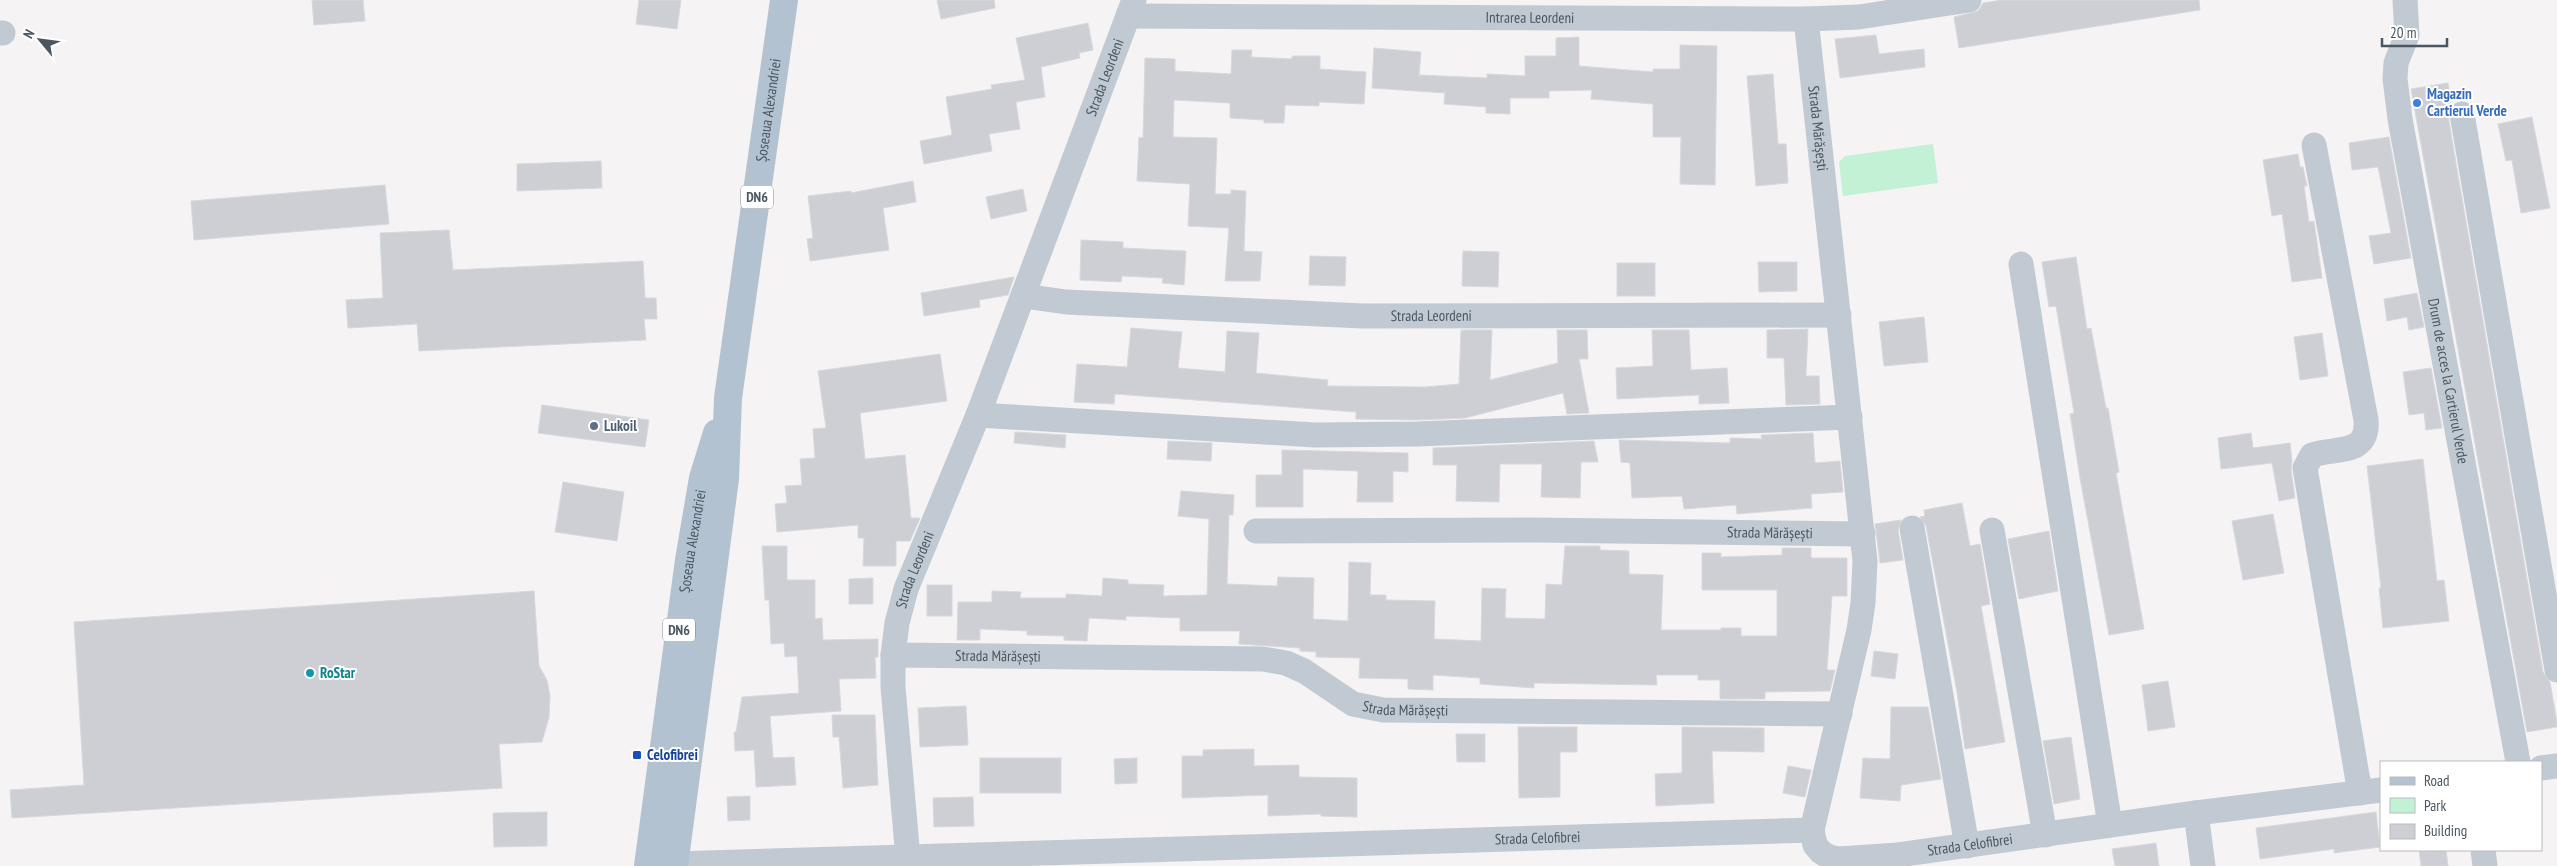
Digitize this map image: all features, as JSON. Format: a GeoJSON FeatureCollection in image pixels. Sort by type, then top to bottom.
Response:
{"type":"FeatureCollection","features":[{"type":"Feature","properties":{"kind":"main road","name":"Șoseaua Alexandriei"},"geometry":{"type":"LineString","coordinates":[[666,865],[689,560],[704,478],[728,398],[784,0]]}},
{"type":"Feature","properties":{"kind":"street","name":"Intrarea Leordeni"},"geometry":{"type":"LineString","coordinates":[[1131,8],[1806,19],[1859,17],[1932,3],[1969,0]]}},
{"type":"Feature","properties":{"kind":"street","name":"Drum de acces la Cartierul Verde"},"geometry":{"type":"LineString","coordinates":[[2405,0],[2407,35],[2396,63],[2400,119],[2518,761]]}},
{"type":"Feature","properties":{"kind":"street","name":"Strada Leordeni"},"geometry":{"type":"LineString","coordinates":[[908,858],[893,687],[893,655],[897,623],[906,589],[978,415],[1131,8]]}},
{"type":"Feature","properties":{"kind":"street","name":"Strada Mărășești"},"geometry":{"type":"LineString","coordinates":[[1806,19],[1863,534],[1863,603],[1840,714],[1812,830]]}},
{"type":"Feature","properties":{"kind":"street"},"geometry":{"type":"LineString","coordinates":[[2462,114],[2557,670]]}},
{"type":"Feature","properties":{"kind":"street"},"geometry":{"type":"LineString","coordinates":[[2314,145],[2367,426],[2364,438],[2359,444],[2352,448],[2312,455],[2305,468],[2370,792]]}},
{"type":"Feature","properties":{"kind":"street"},"geometry":{"type":"LineString","coordinates":[[2021,264],[2110,825]]}},
{"type":"Feature","properties":{"kind":"street","name":"Strada Leordeni"},"geometry":{"type":"LineString","coordinates":[[1024,296],[1066,302],[1363,316],[1838,315]]}},
{"type":"Feature","properties":{"kind":"street"},"geometry":{"type":"LineString","coordinates":[[978,415],[1314,435],[1417,434],[1850,416]]}},
{"type":"Feature","properties":{"kind":"street"},"geometry":{"type":"LineString","coordinates":[[1912,528],[1966,846]]}},
{"type":"Feature","properties":{"kind":"street","name":"Strada Mărășești"},"geometry":{"type":"LineString","coordinates":[[1256,532],[1532,530],[1863,534]]}},
{"type":"Feature","properties":{"kind":"street"},"geometry":{"type":"LineString","coordinates":[[1992,530],[2045,835]]}},
{"type":"Feature","properties":{"kind":"street","name":"Strada Mărășești"},"geometry":{"type":"LineString","coordinates":[[893,655],[1263,659],[1286,663],[1304,671],[1353,704],[1383,710],[1840,714]]}},
{"type":"Feature","properties":{"kind":"street"},"geometry":{"type":"LineString","coordinates":[[2542,768],[2557,766]]}},
{"type":"Feature","properties":{"kind":"street","name":"Strada Celofibrei"},"geometry":{"type":"LineString","coordinates":[[666,865],[1812,830],[1815,845],[1821,852],[1830,857],[1898,861],[1966,846],[2196,813],[2370,792]]}},
{"type":"Feature","properties":{"kind":"street"},"geometry":{"type":"LineString","coordinates":[[2196,813],[2203,866]]}},
{"type":"Feature","properties":{"kind":"street"},"geometry":{"type":"LineString","coordinates":[[2483,851],[2485,866]]}},
{"type":"Feature","properties":{"kind":"green space"},"geometry":{"type":"Polygon","coordinates":[[[1933,144],[1938,183],[1843,196],[1839,162],[1845,156],[1933,144]]]}},
{"type":"Feature","properties":{"kind":"building"},"geometry":{"type":"Polygon","coordinates":[[[312,0],[363,0],[365,21],[314,25],[312,0]]]}},
{"type":"Feature","properties":{"kind":"building"},"geometry":{"type":"Polygon","coordinates":[[[639,0],[681,0],[677,29],[636,24],[639,0]]]}},
{"type":"Feature","properties":{"kind":"building"},"geometry":{"type":"Polygon","coordinates":[[[937,0],[994,0],[995,8],[941,19],[937,0]]]}},
{"type":"Feature","properties":{"kind":"building"},"geometry":{"type":"Polygon","coordinates":[[[2002,0],[2199,0],[2200,10],[1959,48],[1954,17],[1978,11],[1983,3],[2002,0]]]}},
{"type":"Feature","properties":{"kind":"building"},"geometry":{"type":"Polygon","coordinates":[[[1088,23],[1093,50],[1079,53],[1080,58],[1041,67],[1045,97],[1016,102],[1020,129],[989,134],[992,151],[924,164],[920,141],[952,135],[946,97],[992,89],[991,85],[1025,80],[1016,38],[1088,23]]]}},
{"type":"Feature","properties":{"kind":"building"},"geometry":{"type":"Polygon","coordinates":[[[1876,35],[1879,54],[1924,49],[1925,67],[1840,78],[1835,39],[1876,35]]]}},
{"type":"Feature","properties":{"kind":"building"},"geometry":{"type":"Polygon","coordinates":[[[1579,37],[1579,66],[1653,72],[1653,69],[1680,69],[1680,45],[1717,46],[1715,185],[1680,184],[1681,137],[1653,137],[1653,104],[1591,99],[1592,90],[1549,91],[1549,98],[1510,98],[1510,114],[1486,113],[1486,107],[1444,104],[1445,93],[1372,88],[1374,48],[1421,52],[1419,75],[1487,78],[1487,74],[1525,76],[1525,56],[1556,56],[1556,38],[1579,37]]]}},
{"type":"Feature","properties":{"kind":"building"},"geometry":{"type":"Polygon","coordinates":[[[1232,50],[1252,50],[1251,57],[1292,59],[1292,56],[1320,56],[1320,69],[1366,72],[1364,104],[1319,102],[1319,106],[1285,105],[1284,123],[1264,123],[1264,120],[1230,118],[1230,103],[1174,100],[1173,137],[1217,138],[1215,194],[1231,194],[1231,190],[1246,191],[1244,251],[1262,252],[1260,281],[1225,281],[1229,228],[1188,226],[1190,184],[1137,181],[1139,137],[1143,138],[1145,58],[1175,59],[1175,71],[1231,74],[1232,50]]]}},
{"type":"Feature","properties":{"kind":"building"},"geometry":{"type":"Polygon","coordinates":[[[1773,74],[1778,144],[1786,144],[1788,183],[1756,186],[1747,76],[1773,74]]]}},
{"type":"Feature","properties":{"kind":"building"},"geometry":{"type":"Polygon","coordinates":[[[2448,83],[2451,105],[2448,116],[2543,672],[2550,682],[2557,722],[2557,727],[2527,732],[2411,89],[2448,83]]]}},
{"type":"Feature","properties":{"kind":"building"},"geometry":{"type":"Polygon","coordinates":[[[2532,117],[2550,208],[2521,213],[2512,160],[2506,161],[2498,124],[2532,117]]]}},
{"type":"Feature","properties":{"kind":"building"},"geometry":{"type":"Polygon","coordinates":[[[2389,137],[2411,258],[2374,264],[2369,236],[2391,233],[2378,167],[2352,170],[2349,143],[2389,137]]]}},
{"type":"Feature","properties":{"kind":"building"},"geometry":{"type":"Polygon","coordinates":[[[2298,154],[2300,167],[2303,167],[2307,186],[2304,186],[2309,222],[2314,221],[2322,278],[2292,282],[2282,214],[2272,216],[2263,160],[2298,154]]]}},
{"type":"Feature","properties":{"kind":"building"},"geometry":{"type":"Polygon","coordinates":[[[601,161],[602,188],[517,191],[517,164],[601,161]]]}},
{"type":"Feature","properties":{"kind":"building"},"geometry":{"type":"Polygon","coordinates":[[[913,181],[916,202],[883,208],[889,250],[810,261],[807,239],[813,238],[808,196],[851,191],[851,193],[913,181]]]}},
{"type":"Feature","properties":{"kind":"building"},"geometry":{"type":"Polygon","coordinates":[[[385,185],[389,224],[194,240],[191,201],[385,185]]]}},
{"type":"Feature","properties":{"kind":"building"},"geometry":{"type":"Polygon","coordinates":[[[1023,189],[1027,211],[991,219],[986,197],[1023,189]]]}},
{"type":"Feature","properties":{"kind":"building"},"geometry":{"type":"Polygon","coordinates":[[[449,230],[453,270],[643,261],[645,298],[656,298],[657,319],[644,319],[646,340],[419,351],[417,324],[348,328],[346,300],[383,298],[380,233],[449,230]]]}},
{"type":"Feature","properties":{"kind":"building"},"geometry":{"type":"Polygon","coordinates":[[[1081,240],[1123,242],[1123,248],[1186,251],[1184,285],[1162,283],[1163,278],[1122,276],[1121,282],[1080,280],[1081,240]]]}},
{"type":"Feature","properties":{"kind":"building"},"geometry":{"type":"Polygon","coordinates":[[[1463,251],[1499,252],[1498,287],[1462,286],[1463,251]]]}},
{"type":"Feature","properties":{"kind":"building"},"geometry":{"type":"Polygon","coordinates":[[[1310,256],[1346,257],[1345,286],[1309,285],[1310,256]]]}},
{"type":"Feature","properties":{"kind":"building"},"geometry":{"type":"Polygon","coordinates":[[[2076,257],[2087,329],[2091,328],[2106,408],[2108,408],[2119,472],[2116,473],[2144,629],[2109,635],[2080,478],[2070,414],[2074,413],[2056,306],[2049,307],[2042,262],[2076,257]]]}},
{"type":"Feature","properties":{"kind":"building"},"geometry":{"type":"Polygon","coordinates":[[[1758,262],[1797,262],[1797,291],[1759,292],[1758,262]]]}},
{"type":"Feature","properties":{"kind":"building"},"geometry":{"type":"Polygon","coordinates":[[[1617,263],[1655,263],[1655,296],[1617,296],[1617,263]]]}},
{"type":"Feature","properties":{"kind":"building"},"geometry":{"type":"Polygon","coordinates":[[[1014,277],[1008,295],[979,300],[980,307],[924,316],[921,293],[1014,277]]]}},
{"type":"Feature","properties":{"kind":"building"},"geometry":{"type":"Polygon","coordinates":[[[2417,293],[2424,327],[2409,330],[2407,317],[2387,321],[2384,299],[2417,293]]]}},
{"type":"Feature","properties":{"kind":"building"},"geometry":{"type":"Polygon","coordinates":[[[1924,317],[1928,362],[1884,366],[1879,322],[1924,317]]]}},
{"type":"Feature","properties":{"kind":"building"},"geometry":{"type":"Polygon","coordinates":[[[1131,328],[1182,332],[1178,368],[1225,372],[1227,331],[1259,333],[1256,373],[1328,380],[1327,386],[1425,387],[1459,384],[1461,330],[1492,330],[1490,380],[1558,363],[1557,330],[1587,330],[1588,359],[1579,359],[1589,413],[1567,414],[1563,393],[1465,418],[1417,420],[1356,419],[1356,412],[1115,394],[1114,404],[1074,402],[1077,364],[1127,367],[1131,328]]]}},
{"type":"Feature","properties":{"kind":"building"},"geometry":{"type":"Polygon","coordinates":[[[1808,329],[1806,376],[1819,376],[1820,404],[1786,405],[1784,358],[1767,358],[1767,330],[1808,329]]]}},
{"type":"Feature","properties":{"kind":"building"},"geometry":{"type":"Polygon","coordinates":[[[1652,330],[1689,330],[1691,370],[1727,368],[1729,403],[1699,404],[1699,395],[1617,399],[1616,368],[1653,366],[1652,330]]]}},
{"type":"Feature","properties":{"kind":"building"},"geometry":{"type":"Polygon","coordinates":[[[2322,333],[2328,376],[2300,380],[2294,337],[2322,333]]]}},
{"type":"Feature","properties":{"kind":"building"},"geometry":{"type":"Polygon","coordinates":[[[940,354],[947,401],[860,413],[865,459],[905,455],[911,518],[920,518],[910,541],[896,541],[896,566],[863,566],[864,538],[858,538],[858,525],[777,532],[775,504],[787,503],[785,486],[802,485],[800,459],[815,458],[813,429],[826,428],[818,371],[940,354]]]}},
{"type":"Feature","properties":{"kind":"building"},"geometry":{"type":"Polygon","coordinates":[[[2431,368],[2442,428],[2426,430],[2424,413],[2409,415],[2403,372],[2431,368]]]}},
{"type":"Feature","properties":{"kind":"building","name":"Lukoil"},"geometry":{"type":"Polygon","coordinates":[[[542,405],[649,420],[645,447],[538,433],[542,405]]]}},
{"type":"Feature","properties":{"kind":"building"},"geometry":{"type":"Polygon","coordinates":[[[1015,432],[1066,435],[1065,448],[1014,443],[1015,432]]]}},
{"type":"Feature","properties":{"kind":"building"},"geometry":{"type":"Polygon","coordinates":[[[1813,433],[1815,463],[1840,461],[1843,492],[1811,494],[1812,508],[1737,514],[1736,505],[1684,509],[1682,496],[1632,498],[1630,463],[1621,462],[1619,440],[1730,443],[1730,438],[1762,439],[1761,435],[1813,433]]]}},
{"type":"Feature","properties":{"kind":"building"},"geometry":{"type":"Polygon","coordinates":[[[2251,433],[2253,448],[2290,443],[2295,498],[2279,501],[2272,463],[2221,469],[2218,438],[2251,433]]]}},
{"type":"Feature","properties":{"kind":"building"},"geometry":{"type":"Polygon","coordinates":[[[1168,441],[1212,443],[1211,461],[1167,459],[1168,441]]]}},
{"type":"Feature","properties":{"kind":"building"},"geometry":{"type":"Polygon","coordinates":[[[1594,441],[1598,462],[1581,462],[1580,498],[1541,497],[1542,464],[1500,464],[1499,502],[1456,501],[1457,465],[1433,465],[1433,448],[1594,441]]]}},
{"type":"Feature","properties":{"kind":"building"},"geometry":{"type":"Polygon","coordinates":[[[1282,450],[1408,453],[1408,472],[1393,471],[1393,502],[1357,502],[1358,471],[1303,469],[1303,507],[1256,507],[1256,475],[1282,475],[1282,450]]]}},
{"type":"Feature","properties":{"kind":"building"},"geometry":{"type":"Polygon","coordinates":[[[2423,459],[2437,581],[2444,580],[2449,621],[2383,628],[2379,588],[2381,588],[2367,466],[2423,459]]]}},
{"type":"Feature","properties":{"kind":"building"},"geometry":{"type":"Polygon","coordinates":[[[563,482],[624,492],[617,541],[555,532],[563,482]]]}},
{"type":"Feature","properties":{"kind":"building"},"geometry":{"type":"Polygon","coordinates":[[[1181,491],[1234,495],[1233,515],[1229,515],[1227,584],[1277,586],[1278,577],[1314,578],[1313,619],[1348,621],[1349,562],[1371,563],[1370,595],[1386,595],[1386,600],[1435,601],[1434,639],[1481,641],[1482,588],[1506,589],[1505,618],[1545,619],[1546,584],[1562,585],[1565,546],[1600,546],[1600,550],[1629,551],[1629,574],[1663,575],[1661,630],[1741,628],[1741,636],[1777,636],[1777,590],[1702,590],[1702,553],[1721,553],[1721,557],[1782,555],[1782,548],[1811,548],[1811,558],[1847,558],[1847,596],[1832,596],[1827,670],[1835,670],[1830,691],[1765,692],[1765,699],[1720,699],[1720,680],[1698,680],[1698,675],[1656,675],[1657,685],[1534,683],[1534,688],[1480,684],[1480,678],[1433,675],[1433,690],[1408,689],[1408,679],[1359,678],[1360,658],[1316,657],[1316,652],[1300,651],[1300,648],[1239,644],[1240,631],[1180,631],[1180,618],[1126,616],[1126,620],[1089,618],[1087,641],[1064,640],[1064,636],[1027,635],[1027,631],[980,629],[980,640],[957,640],[958,602],[992,602],[992,591],[1021,592],[1020,598],[1066,598],[1066,594],[1102,596],[1103,578],[1128,580],[1128,584],[1164,585],[1163,596],[1207,595],[1209,519],[1178,516],[1181,491]]]}},
{"type":"Feature","properties":{"kind":"building"},"geometry":{"type":"Polygon","coordinates":[[[1962,503],[1970,546],[1980,544],[1990,604],[1981,606],[2005,742],[1965,749],[1957,692],[1926,526],[1920,517],[1925,516],[1924,510],[1962,503]]]}},
{"type":"Feature","properties":{"kind":"building"},"geometry":{"type":"Polygon","coordinates":[[[2273,514],[2284,573],[2243,580],[2232,521],[2273,514]]]}},
{"type":"Feature","properties":{"kind":"building"},"geometry":{"type":"Polygon","coordinates":[[[1901,520],[1898,530],[1903,560],[1880,563],[1875,524],[1901,520]]]}},
{"type":"Feature","properties":{"kind":"building"},"geometry":{"type":"Polygon","coordinates":[[[2049,531],[2058,591],[2019,599],[2008,539],[2049,531]]]}},
{"type":"Feature","properties":{"kind":"building"},"geometry":{"type":"Polygon","coordinates":[[[762,546],[787,546],[787,580],[815,580],[815,619],[822,618],[823,640],[878,639],[878,657],[875,657],[876,678],[839,679],[841,711],[770,716],[773,758],[794,757],[796,785],[756,787],[754,750],[735,751],[734,732],[736,732],[742,697],[799,693],[797,656],[785,657],[784,643],[771,644],[769,600],[765,600],[762,546]]]}},
{"type":"Feature","properties":{"kind":"building"},"geometry":{"type":"Polygon","coordinates":[[[873,578],[873,604],[849,604],[849,579],[873,578]]]}},
{"type":"Feature","properties":{"kind":"building"},"geometry":{"type":"Polygon","coordinates":[[[927,585],[952,585],[952,616],[927,616],[927,585]]]}},
{"type":"Feature","properties":{"kind":"building","name":"RoStar"},"geometry":{"type":"Polygon","coordinates":[[[534,591],[539,666],[547,680],[550,696],[549,717],[542,742],[499,744],[502,788],[12,818],[10,790],[84,785],[74,622],[534,591]]]}},
{"type":"Feature","properties":{"kind":"building"},"geometry":{"type":"Polygon","coordinates":[[[1874,651],[1898,654],[1895,679],[1871,676],[1874,651]]]}},
{"type":"Feature","properties":{"kind":"building"},"geometry":{"type":"Polygon","coordinates":[[[2168,681],[2175,727],[2148,731],[2142,685],[2168,681]]]}},
{"type":"Feature","properties":{"kind":"building"},"geometry":{"type":"Polygon","coordinates":[[[966,706],[968,745],[920,747],[918,708],[966,706]]]}},
{"type":"Feature","properties":{"kind":"building"},"geometry":{"type":"Polygon","coordinates":[[[1891,707],[1928,707],[1941,779],[1901,785],[1900,801],[1860,798],[1863,758],[1890,759],[1891,707]]]}},
{"type":"Feature","properties":{"kind":"building"},"geometry":{"type":"Polygon","coordinates":[[[832,715],[875,715],[878,785],[843,788],[839,737],[833,737],[832,715]]]}},
{"type":"Feature","properties":{"kind":"building"},"geometry":{"type":"Polygon","coordinates":[[[1518,727],[1577,727],[1577,752],[1560,752],[1560,797],[1519,798],[1518,727]]]}},
{"type":"Feature","properties":{"kind":"building"},"geometry":{"type":"Polygon","coordinates":[[[1682,727],[1764,728],[1764,752],[1712,751],[1714,803],[1656,806],[1655,774],[1682,773],[1682,727]]]}},
{"type":"Feature","properties":{"kind":"building"},"geometry":{"type":"Polygon","coordinates":[[[1456,734],[1485,734],[1485,762],[1457,762],[1456,734]]]}},
{"type":"Feature","properties":{"kind":"building"},"geometry":{"type":"Polygon","coordinates":[[[2071,737],[2080,799],[2054,804],[2043,741],[2071,737]]]}},
{"type":"Feature","properties":{"kind":"building"},"geometry":{"type":"Polygon","coordinates":[[[1254,749],[1254,766],[1299,765],[1299,777],[1357,778],[1357,817],[1321,816],[1321,814],[1268,816],[1268,795],[1182,798],[1182,756],[1203,756],[1203,750],[1254,749]]]}},
{"type":"Feature","properties":{"kind":"building"},"geometry":{"type":"Polygon","coordinates":[[[980,758],[1061,758],[1061,793],[980,793],[980,758]]]}},
{"type":"Feature","properties":{"kind":"building"},"geometry":{"type":"Polygon","coordinates":[[[1137,758],[1137,783],[1115,784],[1114,759],[1137,758]]]}},
{"type":"Feature","properties":{"kind":"building"},"geometry":{"type":"Polygon","coordinates":[[[1788,766],[1811,770],[1805,797],[1783,793],[1788,766]]]}},
{"type":"Feature","properties":{"kind":"building"},"geometry":{"type":"Polygon","coordinates":[[[750,796],[750,820],[728,821],[727,797],[750,796]]]}},
{"type":"Feature","properties":{"kind":"building"},"geometry":{"type":"Polygon","coordinates":[[[973,797],[974,826],[934,827],[933,798],[973,797]]]}},
{"type":"Feature","properties":{"kind":"building"},"geometry":{"type":"Polygon","coordinates":[[[547,812],[547,846],[494,847],[493,813],[547,812]]]}},
{"type":"Feature","properties":{"kind":"building"},"geometry":{"type":"Polygon","coordinates":[[[2376,812],[2380,847],[2334,853],[2334,849],[2260,859],[2256,828],[2376,812]]]}},
{"type":"Feature","properties":{"kind":"building"},"geometry":{"type":"Polygon","coordinates":[[[2156,843],[2159,866],[2115,866],[2112,849],[2156,843]]]}},
{"type":"Feature","properties":{"kind":"building"},"geometry":{"type":"Polygon","coordinates":[[[2419,851],[2446,851],[2448,866],[2421,866],[2419,851]]]}},
{"type":"Feature","properties":{"kind":"place","name":"Magazin Cartierul Verde"},"geometry":{"type":"Point","coordinates":[2417,103]}},
{"type":"Feature","properties":{"kind":"place","name":"Lukoil"},"geometry":{"type":"Point","coordinates":[594,426]}},
{"type":"Feature","properties":{"kind":"place","name":"RoStar"},"geometry":{"type":"Point","coordinates":[310,673]}},
{"type":"Feature","properties":{"kind":"place","name":"Celofibrei"},"geometry":{"type":"Point","coordinates":[637,755]}}]}
